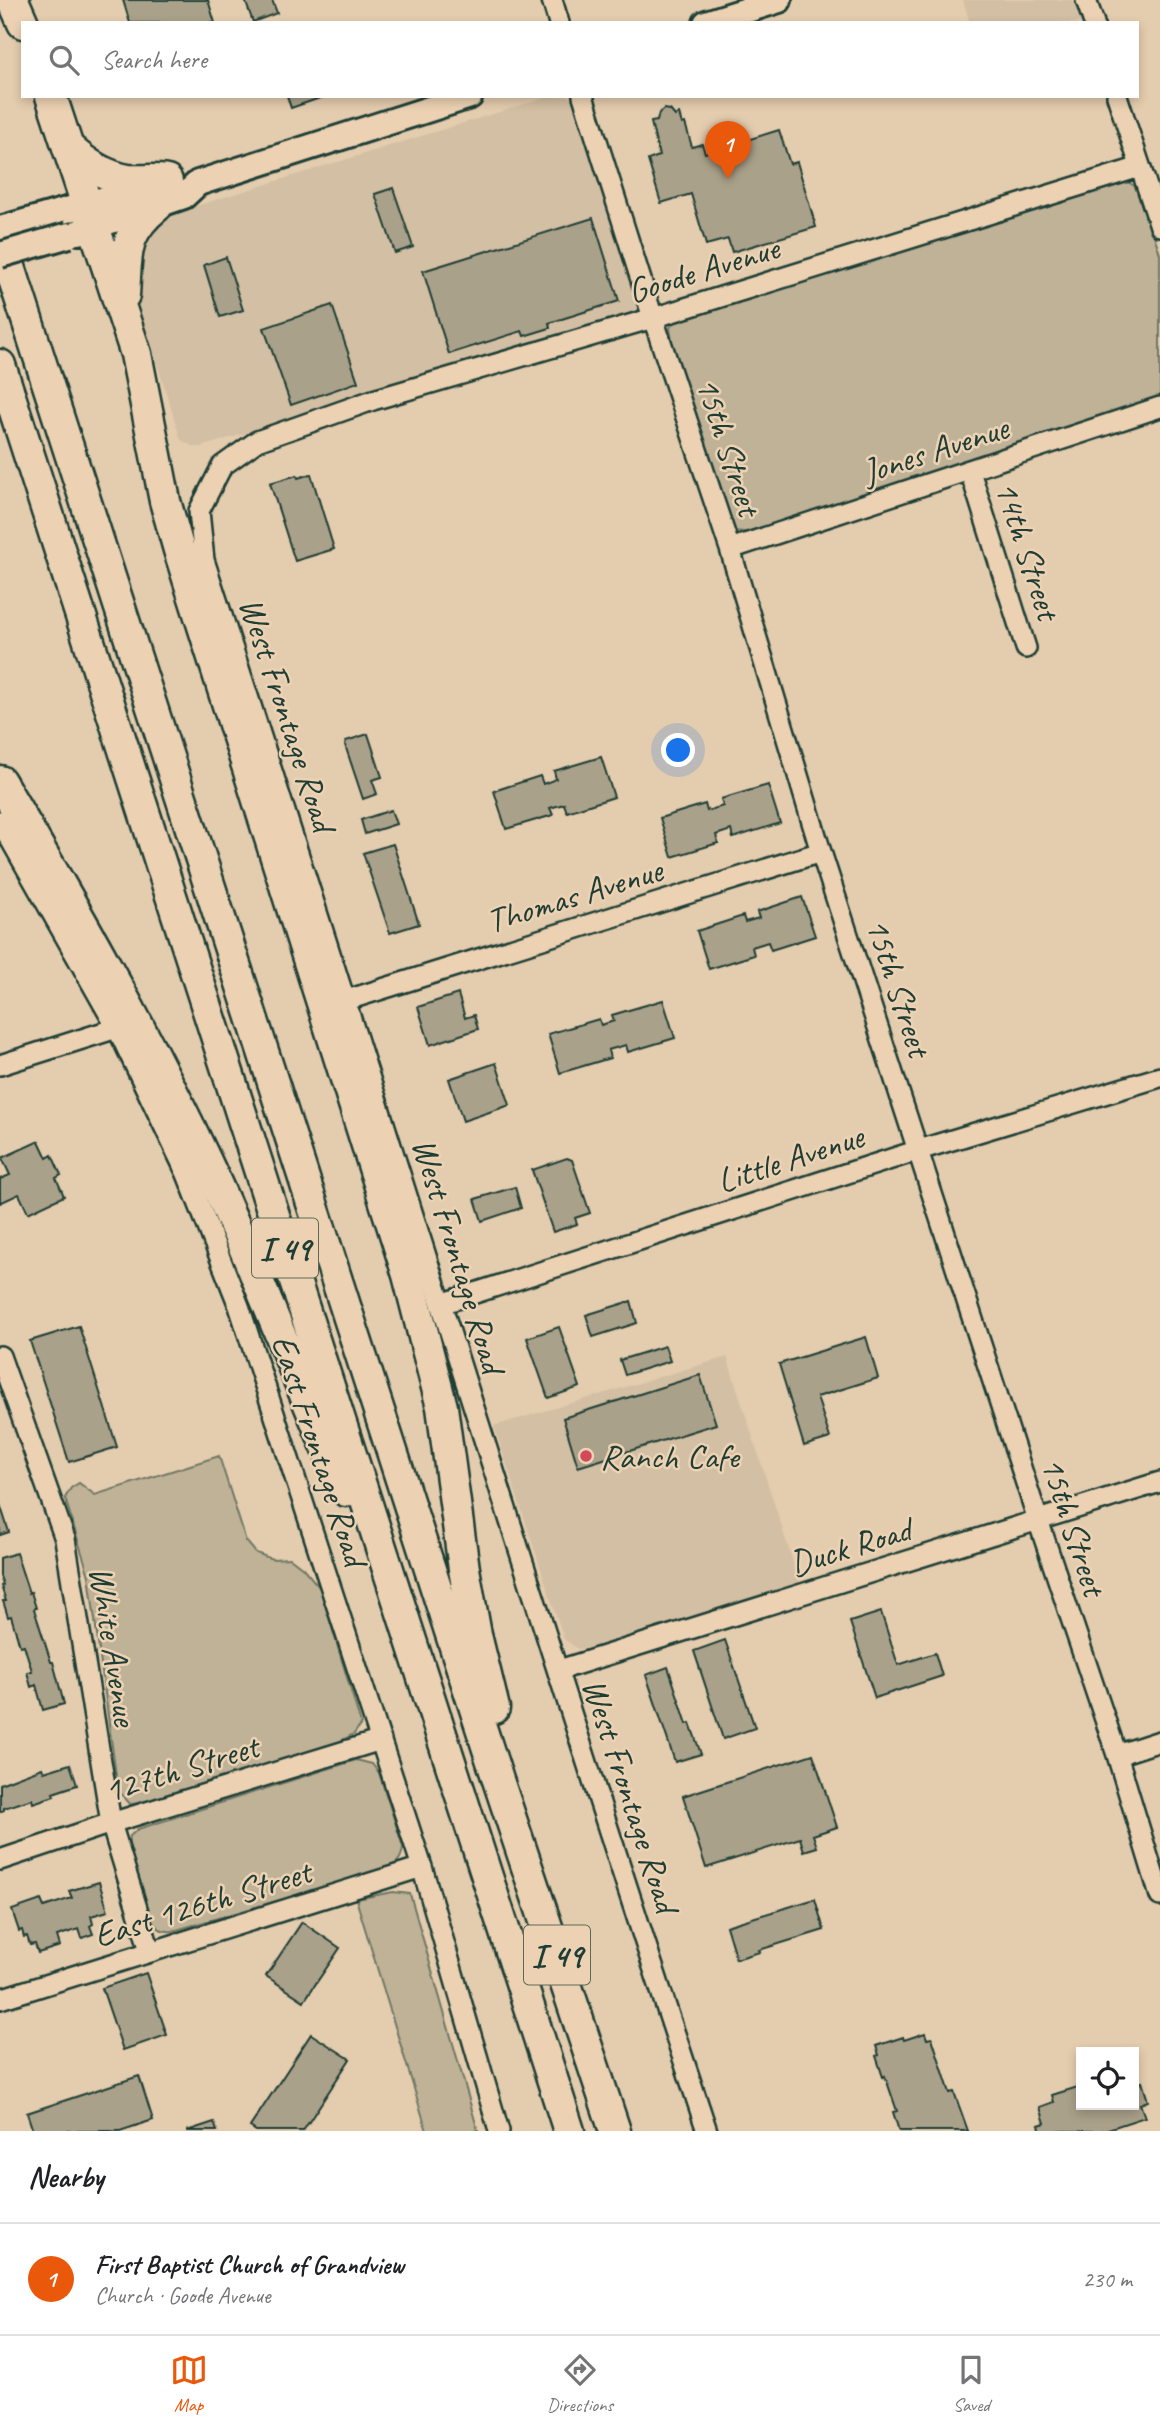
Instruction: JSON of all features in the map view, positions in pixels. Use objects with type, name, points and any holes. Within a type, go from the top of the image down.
[{"type":"highway","points":[[13,0],[22,21]]},
{"type":"highway","points":[[52,98],[69,148],[79,219],[121,309],[139,367],[165,501],[178,550],[408,1275],[425,1339],[442,1407],[464,1569],[476,1635],[504,1746],[498,1780]]},
{"type":"highway","points":[[69,148],[87,164],[111,176],[129,180],[151,178],[162,194],[140,222],[129,244],[124,264],[125,291],[121,309]]},
{"type":"highway","name":"I 49","points":[[0,236],[498,1780],[615,2131]]},
{"type":"highway","name":"I 49","points":[[0,365],[569,2131]]},
{"type":"highway","points":[[0,781],[102,955],[162,1069],[211,1171],[320,1433],[382,1570],[394,1583]]},
{"type":"main road","points":[[712,21],[779,0]]},
{"type":"main road","points":[[0,255],[79,219],[162,194],[184,196],[198,183],[464,98]]},
{"type":"main road","points":[[0,229],[79,219]]},
{"type":"street","points":[[552,0],[558,21]]},
{"type":"street","points":[[1087,0],[1093,21]]},
{"type":"street","name":"15th Street","points":[[584,98],[730,549],[821,852],[1117,1755],[1160,1896]]},
{"type":"street","points":[[1119,98],[1160,226]]},
{"type":"street","name":"Goode Avenue","points":[[284,432],[373,400],[653,318],[1140,167]]},
{"type":"street","name":"Jones Avenue","points":[[730,549],[1160,407]]},
{"type":"street","name":"West Frontage Road","points":[[284,432],[257,441],[222,466],[199,511],[204,560],[707,2131]]},
{"type":"street","name":"14th Street","points":[[970,471],[1026,648]]},
{"type":"street","name":"East Frontage Road","points":[[0,821],[117,1028],[187,1174],[239,1306],[422,1867],[499,2131]]},
{"type":"street","name":"Thomas Avenue","points":[[347,1000],[821,852]]},
{"type":"street","points":[[0,1065],[117,1028]]},
{"type":"street","name":"Little Avenue","points":[[441,1304],[919,1150],[1160,1077]]},
{"type":"street","name":"White Avenue","points":[[0,1356],[65,1539],[111,1823],[150,1951]]},
{"type":"street","name":"Duck Road","points":[[559,1670],[1160,1482]]},
{"type":"street","name":"127th Street","points":[[0,1860],[381,1740]]},
{"type":"street","points":[[1117,1755],[1160,1741]]},
{"type":"street","name":"East 126th Street","points":[[0,1998],[422,1867]]},
{"type":"shaded area","points":[[963,0],[1082,0],[1088,21],[969,21]]},
{"type":"shaded area","points":[[545,98],[570,98],[577,104],[640,309],[638,312],[194,447],[181,440],[135,293],[137,245],[158,221],[170,214]]},
{"type":"shaded area","points":[[1128,182],[1139,189],[1160,254],[1160,397],[750,533],[736,531],[731,527],[672,342],[670,328],[675,319],[1114,184]]},
{"type":"shaded area","points":[[727,1357],[800,1584],[596,1648],[578,1649],[564,1639],[494,1426]]},
{"type":"shaded area","points":[[219,1456],[246,1541],[256,1553],[272,1559],[290,1558],[303,1568],[320,1588],[361,1724],[354,1734],[339,1742],[141,1803],[130,1804],[118,1790],[89,1576],[65,1498],[71,1488],[79,1483],[95,1495]]},
{"type":"shaded area","points":[[356,1760],[372,1764],[379,1773],[403,1847],[400,1859],[393,1866],[173,1931],[160,1929],[151,1920],[128,1845],[130,1836],[138,1829]]},
{"type":"shaded area","points":[[393,1892],[410,1894],[478,2131],[427,2131],[356,1899]]},
{"type":"building","points":[[123,0],[208,0],[214,21],[129,21]]},
{"type":"building","points":[[245,0],[272,0],[277,13],[253,21]]},
{"type":"building","points":[[288,98],[320,98],[291,108]]},
{"type":"building","points":[[664,109],[670,110],[675,116],[679,114],[682,124],[685,123],[692,147],[702,144],[705,153],[779,130],[790,164],[797,162],[816,227],[732,252],[728,239],[706,245],[691,194],[661,203],[648,160],[659,156],[651,122],[657,121],[659,113]]},
{"type":"building","points":[[393,188],[413,247],[395,253],[375,194]]},
{"type":"building","points":[[593,218],[619,301],[549,323],[550,328],[524,336],[522,331],[449,354],[423,271]]},
{"type":"building","points":[[226,257],[243,310],[220,317],[204,265]]},
{"type":"building","points":[[332,305],[358,382],[291,405],[264,328]]},
{"type":"building","points":[[311,474],[334,549],[295,561],[270,483]]},
{"type":"building","points":[[368,734],[382,777],[372,780],[377,794],[363,799],[345,745],[346,741]]},
{"type":"building","points":[[601,757],[614,797],[567,812],[564,804],[550,808],[553,815],[506,829],[494,791],[540,776],[543,784],[556,779],[554,771]]},
{"type":"building","points":[[768,785],[780,823],[733,838],[731,830],[716,835],[718,843],[672,857],[660,818],[705,804],[707,811],[723,806],[721,799]]},
{"type":"building","points":[[391,810],[396,824],[365,834],[361,820]]},
{"type":"building","points":[[393,844],[419,924],[390,933],[363,853]]},
{"type":"building","points":[[802,897],[815,936],[771,950],[768,942],[752,947],[754,955],[709,969],[697,931],[743,916],[745,922],[759,918],[757,912]]},
{"type":"building","points":[[458,994],[465,1018],[474,1015],[478,1029],[430,1045],[418,1007]]},
{"type":"building","points":[[663,1000],[675,1038],[628,1052],[626,1045],[608,1050],[610,1058],[560,1073],[548,1034],[599,1019],[601,1025],[614,1021],[612,1015]]},
{"type":"building","points":[[496,1063],[510,1105],[463,1121],[449,1079]]},
{"type":"building","points":[[39,1141],[47,1158],[52,1155],[61,1175],[56,1178],[64,1196],[28,1213],[19,1194],[0,1203],[0,1179],[10,1175],[2,1158]]},
{"type":"building","points":[[567,1158],[572,1160],[590,1213],[575,1218],[577,1224],[553,1232],[532,1170]]},
{"type":"building","points":[[515,1187],[521,1208],[482,1221],[475,1199]]},
{"type":"building","points":[[631,1301],[637,1323],[593,1337],[586,1315]]},
{"type":"building","points":[[79,1326],[117,1447],[69,1462],[30,1341]]},
{"type":"building","points":[[559,1327],[580,1387],[548,1398],[527,1338]]},
{"type":"building","points":[[866,1337],[878,1378],[817,1397],[830,1438],[804,1446],[779,1364]]},
{"type":"building","points":[[665,1346],[670,1361],[625,1375],[620,1360]]},
{"type":"building","points":[[700,1375],[716,1424],[578,1467],[563,1418]]},
{"type":"building","points":[[0,1504],[9,1532],[0,1535]]},
{"type":"building","points":[[16,1553],[29,1593],[31,1592],[64,1704],[43,1710],[36,1685],[31,1687],[27,1672],[32,1671],[24,1645],[20,1646],[11,1616],[8,1617],[3,1601],[6,1601],[1,1586],[0,1558]]},
{"type":"building","points":[[881,1612],[898,1665],[935,1653],[942,1676],[875,1698],[850,1622]]},
{"type":"building","points":[[725,1640],[755,1728],[723,1739],[694,1651]]},
{"type":"building","points":[[668,1667],[687,1724],[690,1723],[701,1754],[675,1762],[646,1675]]},
{"type":"building","points":[[813,1754],[837,1827],[813,1835],[817,1847],[804,1851],[800,1838],[706,1868],[683,1796]]},
{"type":"building","points":[[70,1764],[77,1785],[53,1793],[54,1796],[33,1803],[32,1799],[4,1808],[0,1812],[0,1784],[42,1768],[44,1772]]},
{"type":"building","points":[[99,1882],[108,1911],[91,1916],[93,1934],[82,1938],[79,1929],[57,1936],[60,1946],[38,1953],[35,1944],[30,1945],[27,1936],[24,1937],[22,1930],[19,1931],[12,1910],[41,1900],[44,1907],[72,1898],[69,1891]]},
{"type":"building","points":[[815,1899],[824,1930],[736,1959],[726,1926]]},
{"type":"building","points":[[302,1922],[340,1948],[304,2001],[266,1976]]},
{"type":"building","points":[[146,1973],[167,2035],[123,2050],[102,1988]]},
{"type":"building","points":[[925,2033],[927,2039],[932,2038],[950,2093],[954,2092],[968,2131],[899,2131],[893,2112],[897,2111],[876,2056],[879,2055],[876,2046]]},
{"type":"building","points":[[311,2034],[350,2059],[303,2131],[256,2131],[250,2127]]},
{"type":"building","points":[[139,2076],[153,2120],[120,2131],[33,2131],[27,2113]]},
{"type":"building","points":[[1142,2082],[1148,2101],[1140,2104],[1145,2117],[1102,2131],[1041,2131],[1039,2125],[1045,2123],[1040,2107],[1054,2102],[1052,2095],[1076,2088],[1076,2110],[1139,2110],[1139,2083]]},
{"type":"building","points":[[214,2122],[217,2131],[187,2131]]},
{"type":"place","name":"First Baptist Church of Grandview","points":[[728,179]]},
{"type":"place","name":"Ranch Cafe","points":[[586,1456]]}]
